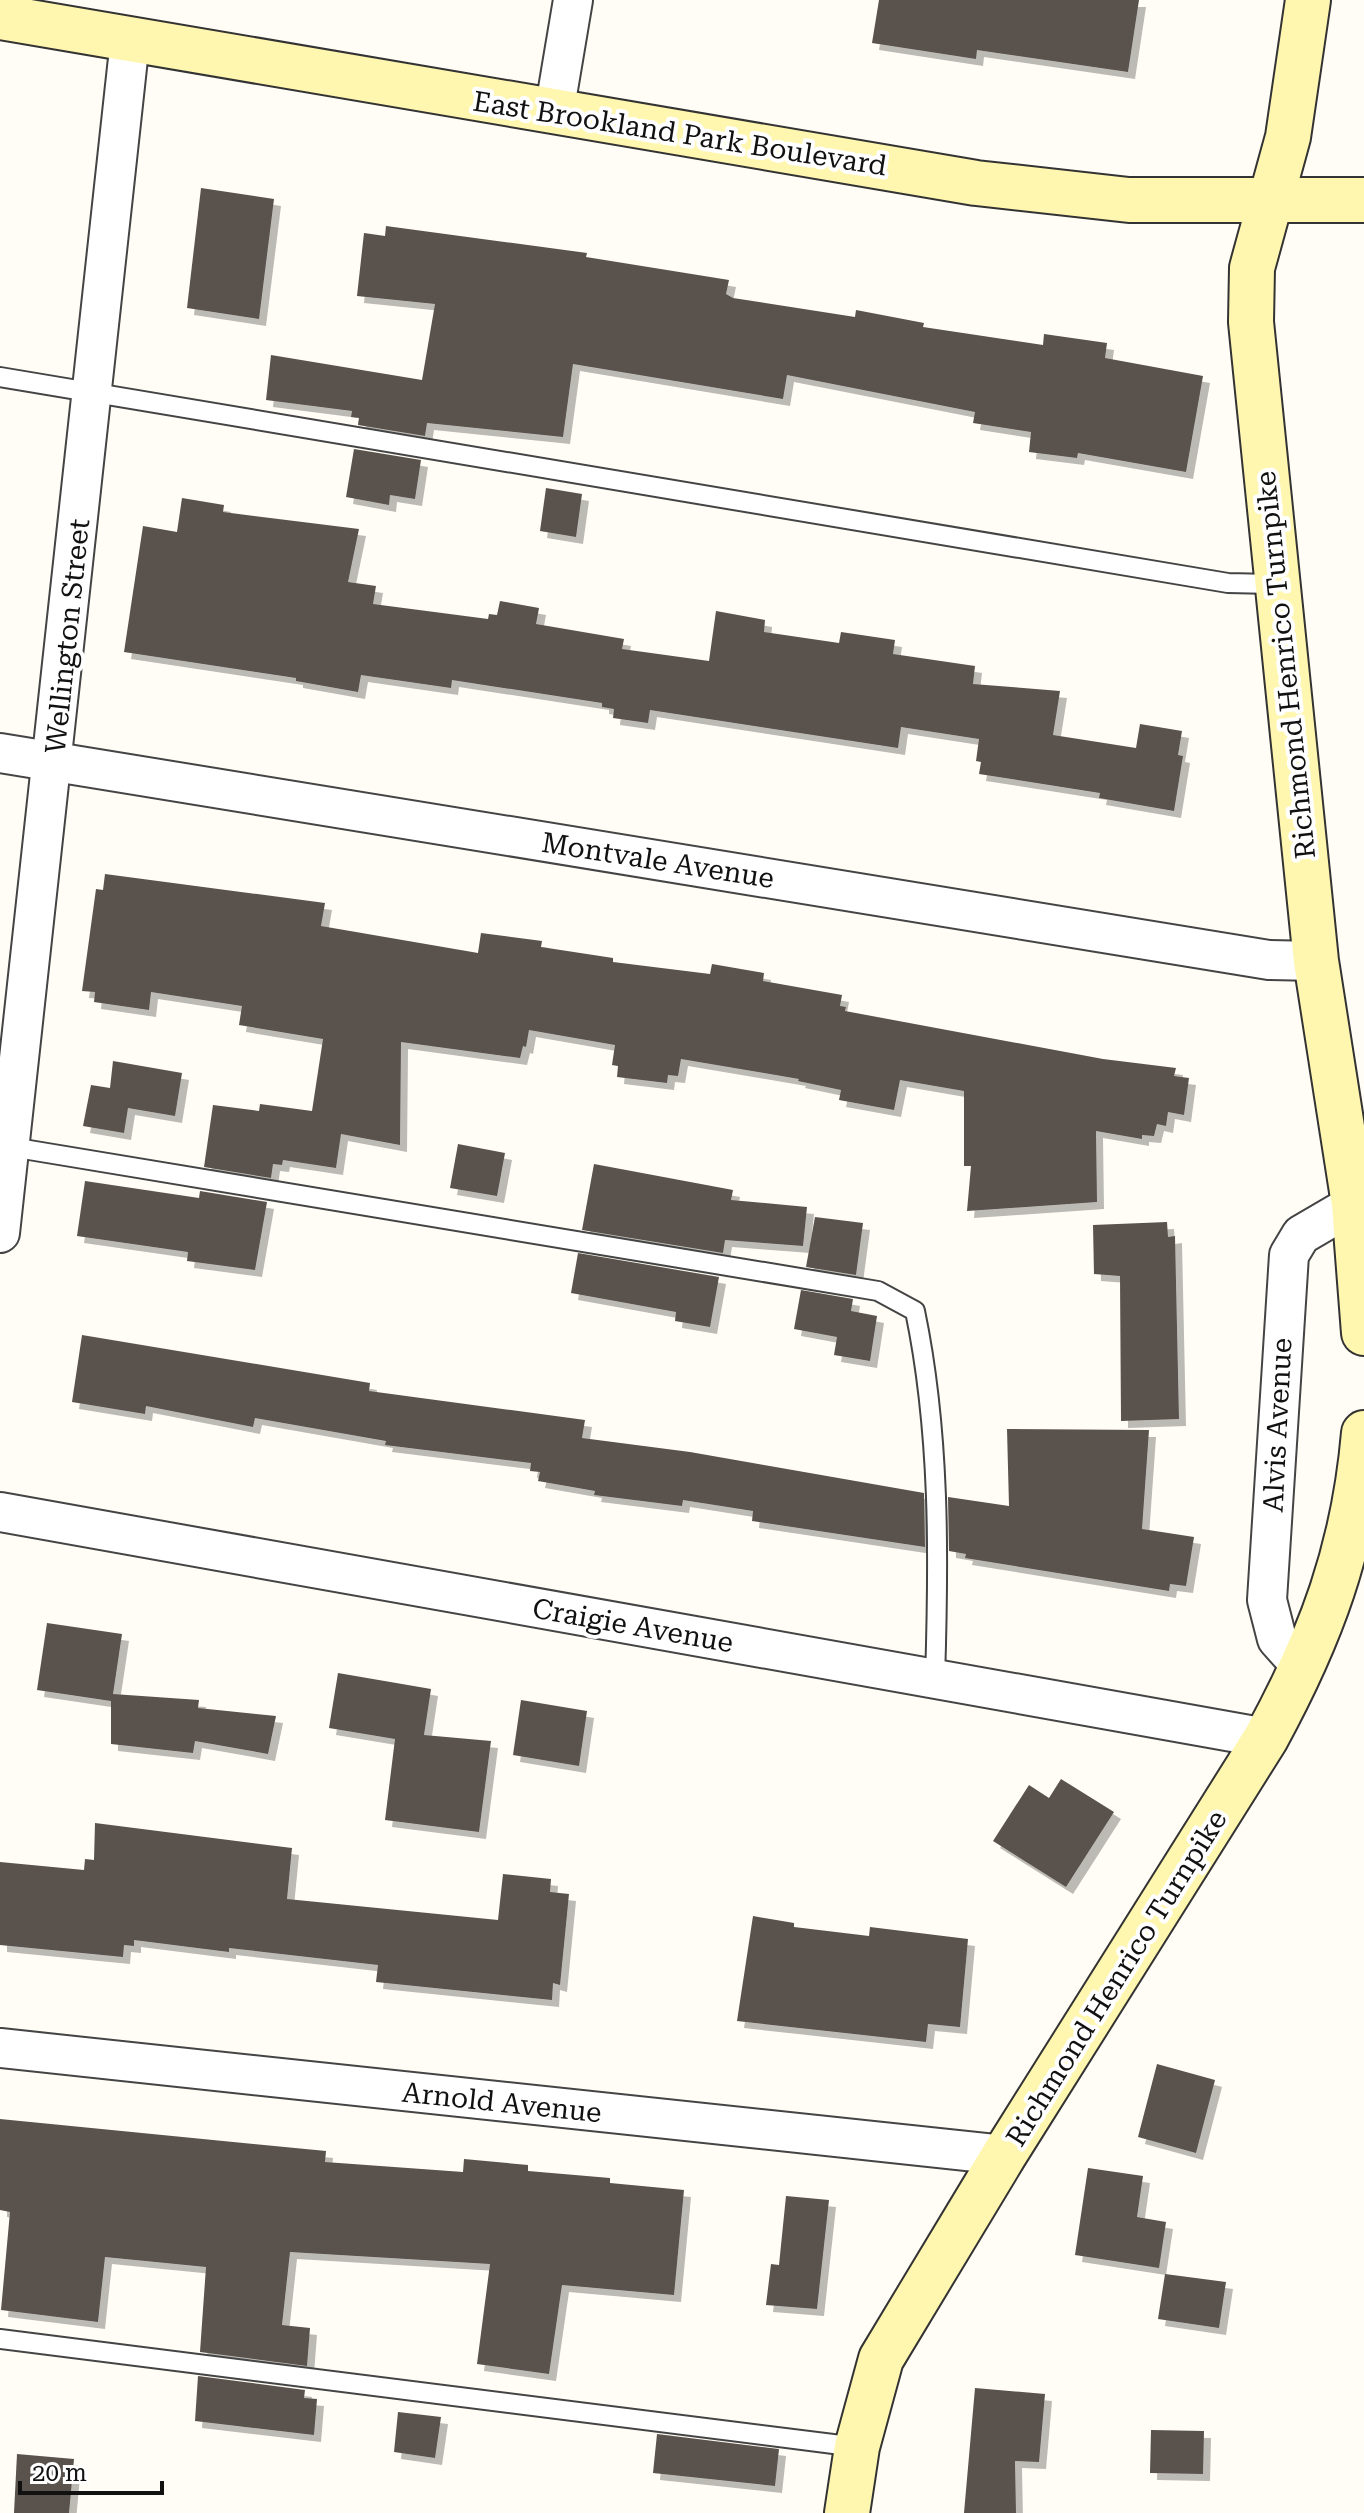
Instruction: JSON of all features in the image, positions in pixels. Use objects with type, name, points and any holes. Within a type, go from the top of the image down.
[{"type":"street","points":[[554,113],[573,0]]},
{"type":"street","name":"Richmond Henrico Turnpike","points":[[1308,0],[1296,98],[1252,268],[1251,322],[1275,584],[1316,961],[1354,1204],[1364,1333]]},
{"type":"street","name":"East Brookland Park Boulevard","points":[[0,17],[554,113],[1073,196],[1364,200]]},
{"type":"street","name":"Wellington Street","points":[[0,1233],[5,1146],[54,762],[130,40]]},
{"type":"street","name":"Montvale Avenue","points":[[0,753],[1253,957],[1316,961]]},
{"type":"street","name":"Alvis Avenue","points":[[1303,1668],[1277,1639],[1267,1600],[1288,1266],[1294,1243],[1301,1235],[1354,1204]]},
{"type":"street","name":"Richmond Henrico Turnpike","points":[[847,2513],[857,2447],[881,2359],[1004,2155],[1266,1738],[1303,1668],[1326,1614],[1343,1559],[1364,1433]]},
{"type":"street","name":"Craigie Avenue","points":[[0,1512],[1266,1738]]},
{"type":"street","name":"Arnold Avenue","points":[[0,2048],[1004,2155]]},
{"type":"lane","points":[[0,377],[1228,583],[1275,584]]},
{"type":"lane","points":[[5,1146],[878,1291],[915,1311],[928,1373],[936,1516],[935,1679]]},
{"type":"lane","points":[[0,2339],[857,2447]]},
{"type":"building","points":[[879,0],[1139,0],[1128,72],[977,50],[976,59],[872,43]]},
{"type":"building","points":[[201,188],[274,199],[259,319],[187,308]]},
{"type":"building","points":[[386,226],[587,253],[586,257],[729,280],[726,294],[733,298],[855,317],[856,310],[924,323],[923,327],[1043,345],[1044,334],[1107,343],[1105,358],[1203,376],[1186,472],[1078,453],[1077,458],[1029,452],[1031,432],[973,423],[975,412],[787,375],[783,399],[573,364],[563,437],[427,423],[425,436],[358,425],[359,418],[351,417],[352,411],[266,400],[271,355],[422,380],[435,304],[357,296],[364,233],[385,236]]},
{"type":"building","points":[[354,449],[421,460],[415,499],[390,495],[389,505],[346,497]]},
{"type":"building","points":[[546,488],[582,494],[576,537],[540,531]]},
{"type":"building","points":[[182,498],[224,505],[223,512],[359,529],[348,582],[376,586],[373,604],[488,619],[489,614],[497,615],[500,601],[539,608],[536,624],[624,639],[622,649],[709,661],[716,611],[765,620],[764,632],[839,643],[841,632],[895,640],[893,654],[975,666],[973,684],[1060,691],[1053,735],[1136,748],[1140,724],[1182,731],[1178,755],[1183,756],[1174,811],[1099,798],[1100,793],[979,774],[981,762],[976,761],[979,739],[901,727],[898,748],[650,710],[648,723],[613,718],[614,709],[602,707],[602,703],[452,680],[451,688],[361,675],[358,692],[296,681],[296,678],[124,652],[143,526],[177,532]]},
{"type":"building","points":[[105,874],[325,903],[321,926],[478,953],[481,933],[542,941],[541,947],[613,958],[613,962],[710,974],[712,964],[764,973],[763,981],[842,995],[840,1006],[846,1007],[845,1011],[1103,1059],[1176,1068],[1174,1076],[1189,1078],[1184,1115],[1168,1112],[1166,1126],[1157,1124],[1154,1136],[1142,1135],[1142,1139],[1096,1131],[1097,1202],[967,1211],[971,1166],[964,1166],[964,1091],[900,1080],[894,1110],[839,1100],[841,1090],[799,1079],[681,1059],[678,1076],[668,1075],[667,1083],[617,1077],[618,1066],[612,1065],[615,1045],[529,1030],[520,1058],[401,1042],[400,1145],[341,1134],[336,1168],[283,1160],[282,1165],[273,1164],[271,1178],[204,1167],[213,1105],[259,1111],[260,1104],[312,1111],[323,1039],[239,1025],[242,1006],[151,992],[149,1010],[94,1002],[95,992],[82,991],[96,889],[103,890]]},
{"type":"building","points":[[113,1061],[182,1073],[175,1116],[128,1108],[124,1133],[83,1126],[91,1085],[110,1088]]},
{"type":"building","points":[[458,1144],[505,1153],[497,1196],[450,1188]]},
{"type":"building","points":[[594,1164],[733,1190],[731,1200],[807,1207],[803,1246],[725,1240],[723,1253],[582,1230]]},
{"type":"building","points":[[85,1181],[199,1198],[200,1191],[267,1202],[255,1270],[187,1261],[188,1252],[77,1236]]},
{"type":"building","points":[[815,1217],[863,1223],[856,1275],[806,1267]]},
{"type":"building","points":[[1167,1222],[1168,1237],[1175,1236],[1179,1419],[1121,1421],[1120,1276],[1094,1274],[1093,1225]]},
{"type":"building","points":[[578,1253],[719,1277],[710,1327],[675,1321],[676,1312],[571,1293]]},
{"type":"building","points":[[801,1290],[853,1299],[851,1311],[877,1316],[870,1361],[834,1355],[837,1337],[794,1329]]},
{"type":"building","points":[[82,1335],[370,1383],[369,1391],[585,1420],[582,1438],[690,1452],[924,1493],[925,1547],[752,1521],[753,1511],[683,1500],[682,1506],[594,1495],[595,1491],[538,1481],[540,1472],[530,1471],[531,1463],[385,1445],[386,1441],[255,1418],[253,1427],[146,1406],[145,1414],[72,1402]]},
{"type":"building","points":[[1007,1429],[1149,1430],[1142,1529],[1194,1537],[1186,1586],[1170,1584],[1169,1591],[965,1558],[966,1554],[949,1551],[948,1497],[1009,1506]]},
{"type":"building","points":[[47,1623],[122,1634],[113,1694],[199,1700],[198,1708],[276,1716],[268,1754],[195,1741],[193,1753],[111,1744],[111,1701],[37,1690]]},
{"type":"building","points":[[338,1673],[431,1689],[424,1735],[491,1741],[479,1832],[385,1820],[395,1739],[329,1728]]},
{"type":"building","points":[[521,1700],[587,1711],[579,1766],[513,1755]]},
{"type":"building","points":[[1061,1779],[1114,1812],[1066,1887],[993,1841],[1029,1785],[1049,1798]]},
{"type":"building","points":[[95,1823],[292,1848],[287,1899],[498,1920],[503,1874],[551,1879],[550,1892],[569,1894],[560,1985],[553,1983],[552,2000],[376,1982],[378,1965],[229,1948],[229,1952],[134,1940],[134,1946],[124,1945],[123,1957],[0,1945],[0,1862],[84,1870],[85,1859],[94,1860]]},
{"type":"building","points":[[753,1916],[794,1923],[794,1927],[869,1936],[870,1927],[968,1939],[960,2027],[928,2024],[926,2042],[737,2021]]},
{"type":"building","points":[[1157,2064],[1215,2080],[1196,2153],[1138,2137]]},
{"type":"building","points":[[0,2119],[326,2151],[325,2162],[463,2172],[464,2159],[528,2165],[528,2171],[610,2178],[610,2183],[684,2190],[674,2295],[562,2285],[549,2374],[477,2364],[490,2264],[290,2252],[282,2325],[310,2328],[307,2366],[200,2352],[206,2267],[105,2257],[98,2322],[1,2310],[10,2212],[0,2210]]},
{"type":"building","points":[[1088,2168],[1143,2176],[1137,2217],[1166,2222],[1159,2268],[1075,2255]]},
{"type":"building","points":[[786,2196],[829,2200],[817,2309],[766,2305],[771,2264],[779,2265]]},
{"type":"building","points":[[1165,2274],[1226,2282],[1219,2328],[1158,2319]]},
{"type":"building","points":[[198,2376],[305,2390],[304,2398],[317,2399],[314,2435],[195,2421]]},
{"type":"building","points":[[975,2388],[1045,2394],[1039,2462],[1015,2461],[1016,2513],[964,2513]]},
{"type":"building","points":[[398,2412],[441,2417],[435,2458],[394,2452]]},
{"type":"building","points":[[1151,2430],[1204,2431],[1203,2474],[1150,2473]]},
{"type":"building","points":[[657,2434],[779,2449],[775,2486],[653,2473]]},
{"type":"building","points":[[17,2454],[74,2459],[69,2513],[14,2513]]}]
